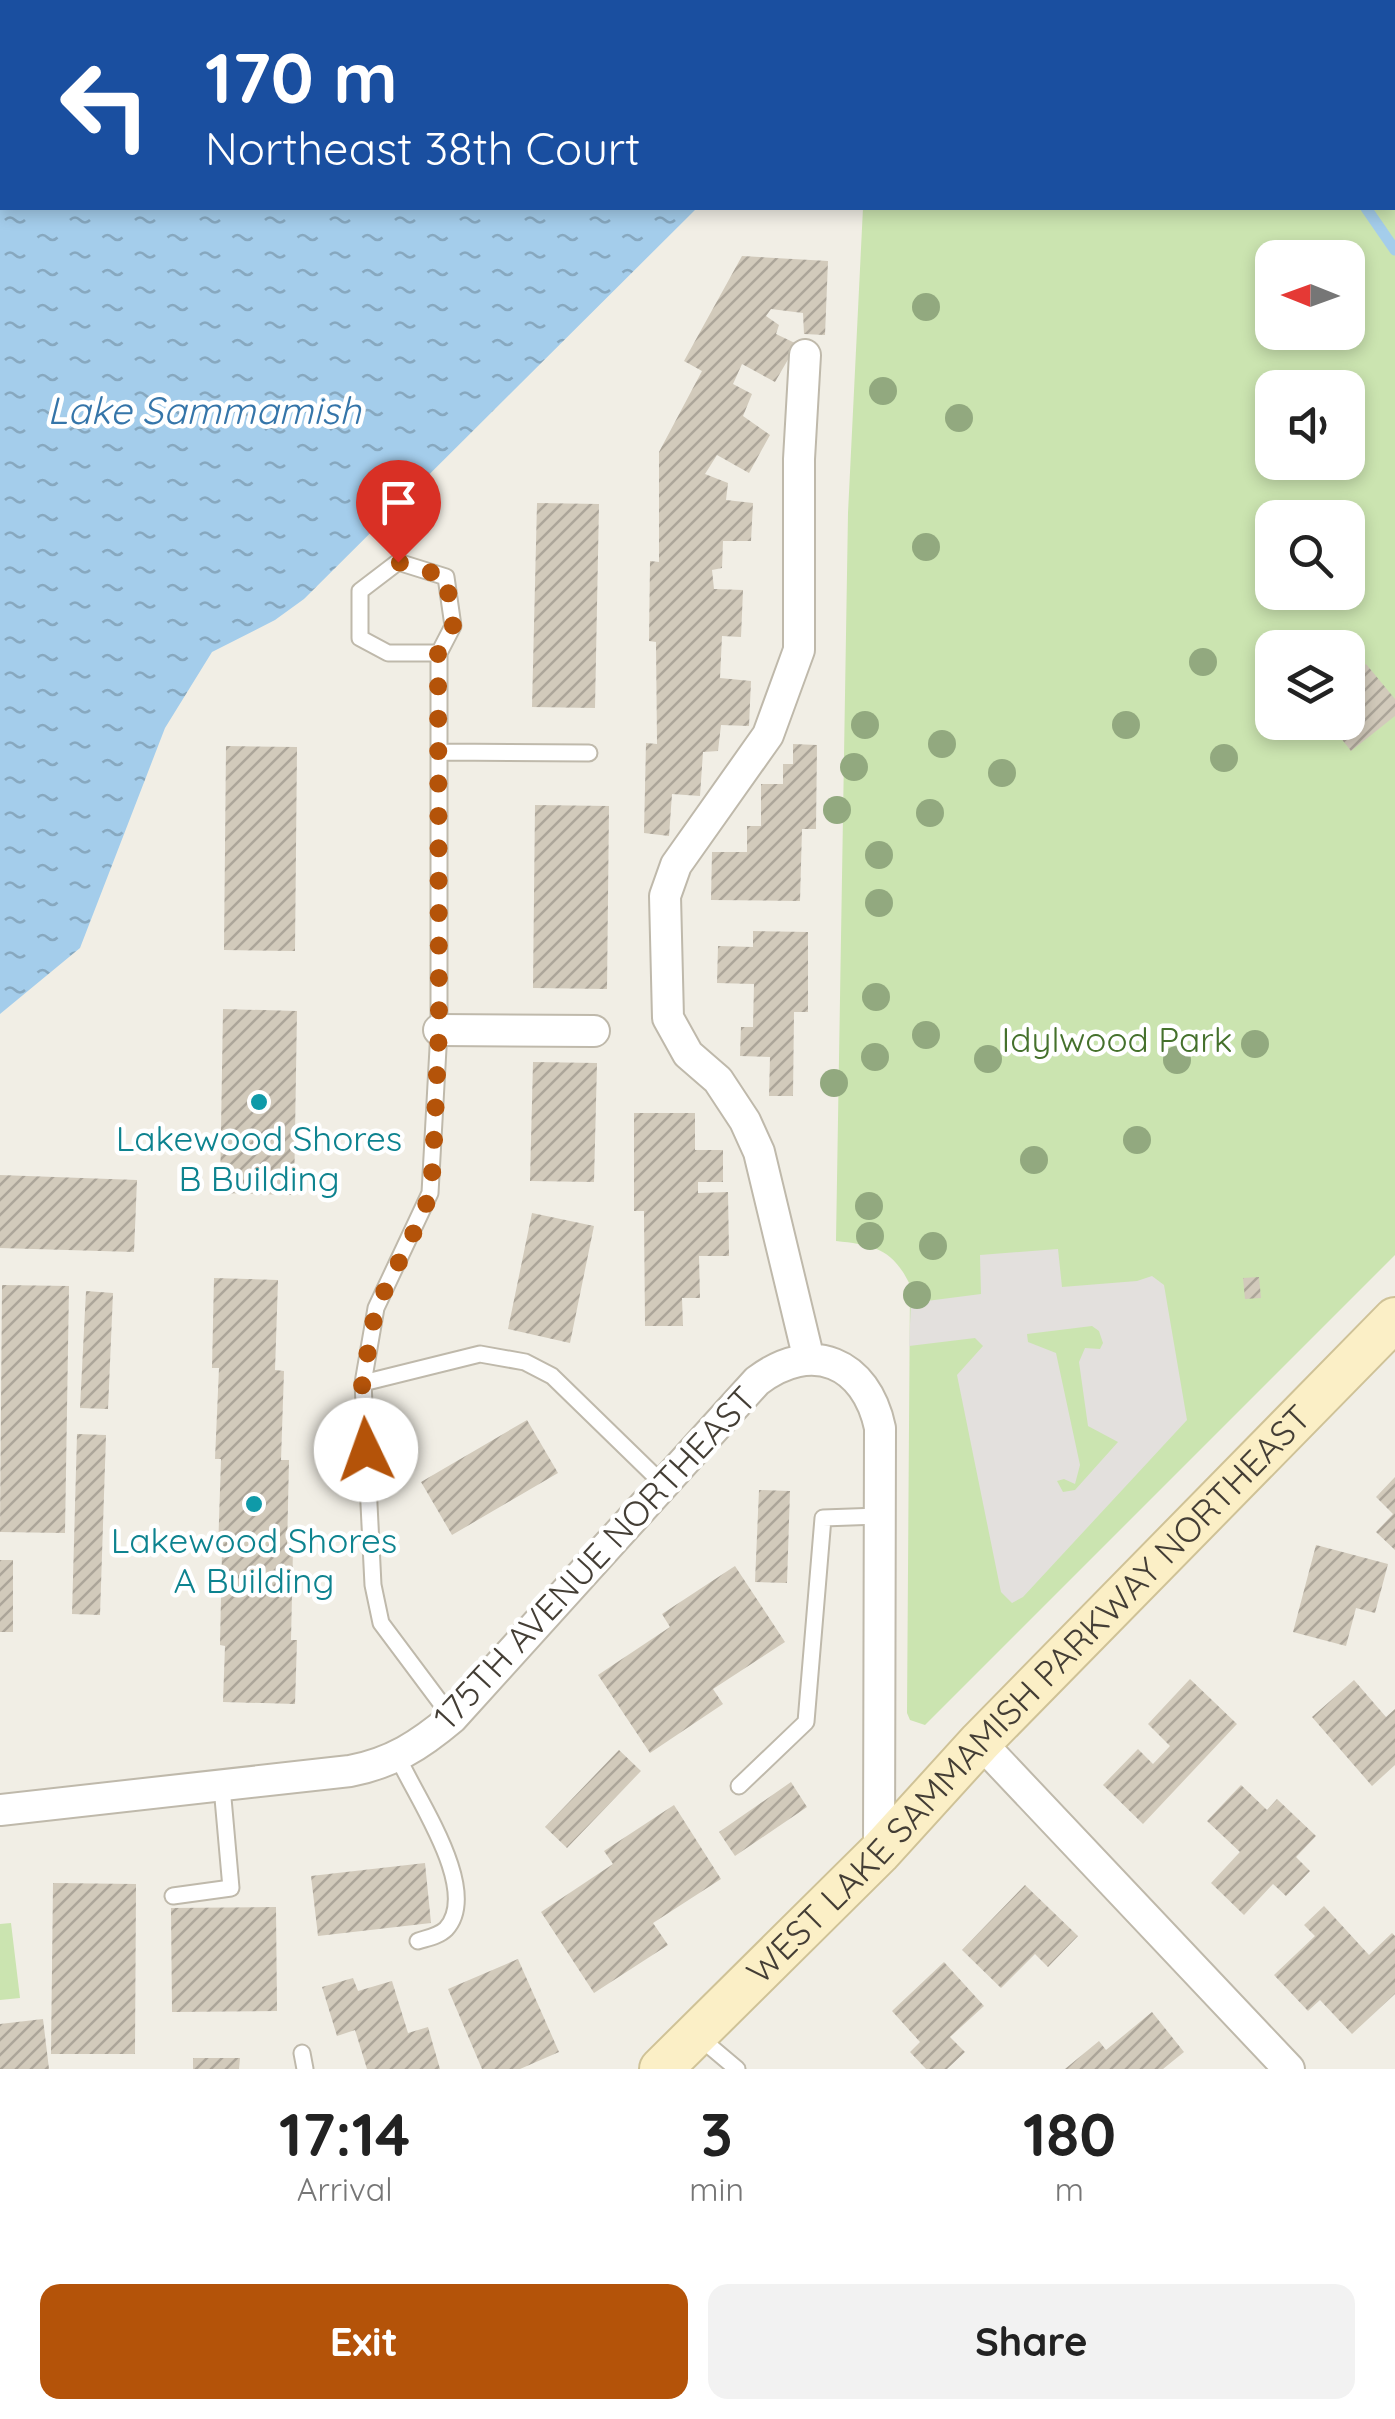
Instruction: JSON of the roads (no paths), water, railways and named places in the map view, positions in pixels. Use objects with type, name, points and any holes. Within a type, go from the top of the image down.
[{"type":"main road","name":"WEST LAKE SAMMAMISH PARKWAY NORTHEAST","points":[[661,2069],[880,1854],[980,1742],[1395,1319]]},
{"type":"street","points":[[805,356],[799,459],[799,650],[768,735],[676,865],[665,896],[665,974],[668,1018],[688,1054],[718,1080],[745,1121],[759,1152],[822,1362],[863,1384],[875,1404],[880,1428],[880,1854]]},
{"type":"street","points":[[439,1030],[594,1031]]},
{"type":"street","name":"175TH AVENUE NORTHEAST","points":[[0,1810],[350,1772],[398,1757],[452,1718],[757,1380],[776,1366],[822,1362]]},
{"type":"street","points":[[980,1742],[1289,2069]]},
{"type":"lane","points":[[438,653],[388,653],[360,638],[360,591],[398,562],[446,577],[453,626],[438,653],[439,1030],[430,1193],[376,1308],[362,1383],[373,1585],[381,1624],[452,1718]]},
{"type":"lane","points":[[439,752],[589,752]]},
{"type":"lane","points":[[362,1383],[480,1354],[525,1362],[552,1376],[664,1485]]},
{"type":"lane","points":[[739,1786],[806,1722],[823,1518],[879,1516]]},
{"type":"lane","points":[[398,1757],[451,1859],[452,1920],[443,1932],[418,1941]]},
{"type":"lane","points":[[173,1896],[231,1888],[222,1787]]},
{"type":"lane","points":[[696,2034],[737,2069]]},
{"type":"water","name":"Lake Sammamish","points":[[0,210],[695,210],[304,599],[275,620],[212,652],[165,728],[80,948],[0,1014]]},
{"type":"waterway","points":[[1367,210],[1395,250]]},
{"type":"place","name":"Lakewood Shores B Building","points":[[259,1102]]},
{"type":"place","name":"Lakewood Shores A Building","points":[[254,1504]]},
{"type":"park label","name":"Idylwood Park","points":[[1117,1040]]}]
